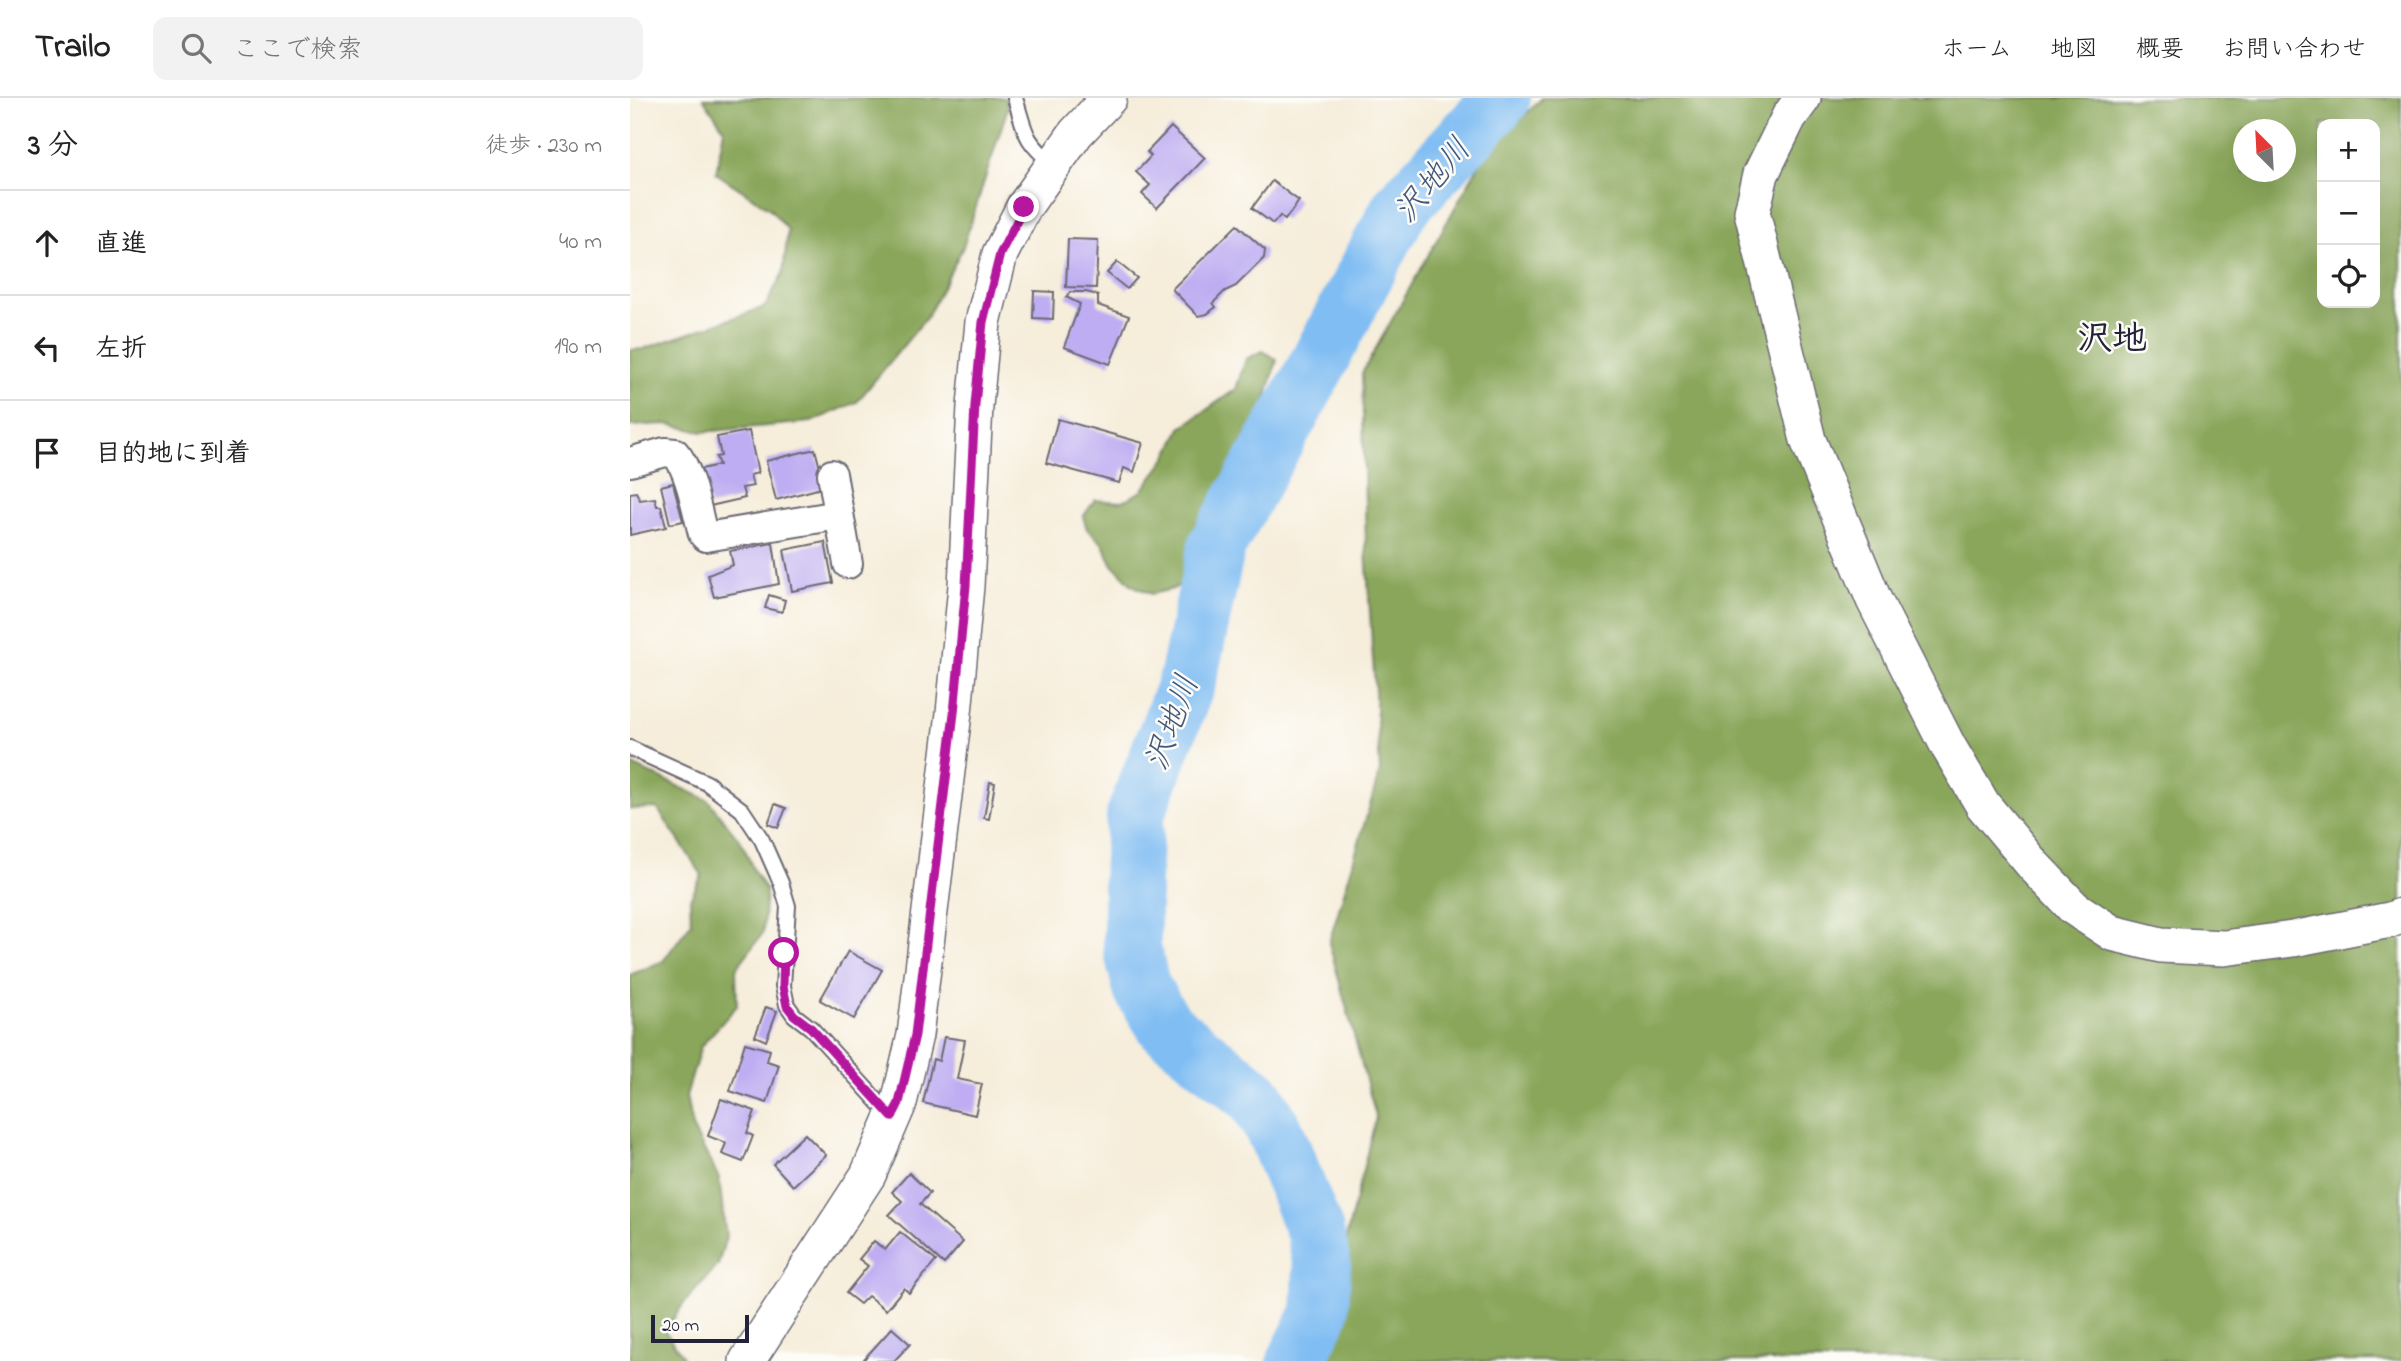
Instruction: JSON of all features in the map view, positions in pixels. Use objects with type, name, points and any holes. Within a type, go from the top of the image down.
[{"type":"street","points":[[747,1361],[867,1175],[899,1103],[915,1035],[954,713],[966,586],[975,405],[983,322],[1000,254],[1024,207],[1076,133],[1109,98]]},
{"type":"street","points":[[1803,98],[1789,117],[1761,174],[1752,212],[1801,414],[1808,440],[1874,600],[1948,746],[1983,805],[2074,908],[2112,933],[2161,945],[2224,948],[2293,939],[2401,916]]},
{"type":"street","points":[[630,462],[665,452],[675,453],[681,458],[706,537],[839,515]]},
{"type":"street","points":[[832,474],[848,564]]},
{"type":"lane","points":[[1015,98],[1023,128],[1032,147],[1054,165]]},
{"type":"lane","points":[[630,748],[707,783],[742,810],[762,840],[788,906],[783,986],[787,1006],[811,1028],[892,1117]]},
{"type":"green space","points":[[703,98],[1005,98],[1008,107],[963,247],[927,317],[857,402],[811,422],[702,432],[667,424],[630,426],[630,350],[643,349],[765,307],[783,273],[788,230],[770,209],[716,173],[724,129]]},
{"type":"green space","points":[[1542,98],[2401,98],[2401,1361],[1305,1361],[1330,1303],[1376,1117],[1329,943],[1380,771],[1366,550],[1362,373],[1484,156]]},
{"type":"green space","points":[[1263,351],[1277,360],[1265,402],[1248,447],[1217,495],[1207,538],[1194,558],[1189,579],[1173,589],[1151,594],[1132,585],[1113,565],[1102,543],[1087,529],[1083,517],[1095,500],[1121,502],[1141,492],[1167,457],[1181,428],[1236,389],[1246,359]]},
{"type":"green space","points":[[630,764],[708,800],[742,843],[766,891],[763,933],[736,969],[737,1006],[701,1046],[686,1096],[692,1127],[719,1178],[726,1237],[718,1265],[685,1302],[665,1331],[683,1361],[630,1361],[630,975],[663,961],[691,923],[690,899],[702,875],[657,808],[630,809]]},
{"type":"building","points":[[1171,127],[1205,158],[1157,208],[1142,194],[1150,185],[1136,172],[1151,156],[1147,152]]},
{"type":"building","points":[[1272,181],[1299,201],[1285,220],[1280,216],[1273,224],[1252,208]]},
{"type":"building","points":[[1237,225],[1265,250],[1264,258],[1236,286],[1225,291],[1213,303],[1216,307],[1207,314],[1198,316],[1172,289]]},
{"type":"building","points":[[1068,239],[1098,240],[1096,288],[1066,287]]},
{"type":"building","points":[[1117,262],[1137,278],[1127,289],[1107,273]]},
{"type":"building","points":[[1034,291],[1054,292],[1053,319],[1033,318]]},
{"type":"building","points":[[1070,292],[1098,295],[1098,305],[1129,316],[1110,364],[1064,347],[1080,304],[1066,297]]},
{"type":"building","points":[[1058,419],[1143,443],[1134,472],[1124,468],[1119,483],[1046,463]]},
{"type":"building","points":[[749,431],[758,473],[750,475],[753,486],[742,488],[745,498],[710,506],[701,469],[719,465],[716,457],[721,456],[717,437]]},
{"type":"building","points":[[815,449],[825,487],[776,500],[766,461]]},
{"type":"building","points":[[673,483],[683,521],[670,524],[661,486]]},
{"type":"building","points":[[636,492],[640,500],[655,498],[657,506],[661,506],[666,527],[630,535],[630,493]]},
{"type":"building","points":[[825,542],[833,583],[792,591],[784,550]]},
{"type":"building","points":[[773,543],[779,584],[714,597],[708,575],[733,565],[730,551]]},
{"type":"building","points":[[769,595],[785,600],[782,612],[765,608]]},
{"type":"building","points":[[990,782],[995,783],[989,819],[984,818]]},
{"type":"building","points":[[775,804],[786,808],[778,828],[768,824]]},
{"type":"building","points":[[848,951],[882,970],[854,1019],[820,1000]]},
{"type":"building","points":[[766,1007],[777,1011],[766,1041],[755,1036]]},
{"type":"building","points":[[944,1037],[965,1040],[957,1079],[982,1084],[975,1115],[923,1103],[933,1059],[939,1061]]},
{"type":"building","points":[[745,1043],[770,1050],[767,1061],[779,1065],[767,1103],[730,1091]]},
{"type":"building","points":[[721,1099],[755,1111],[747,1133],[753,1136],[743,1162],[722,1154],[726,1143],[708,1136]]},
{"type":"building","points":[[805,1134],[826,1155],[793,1186],[773,1164]]},
{"type":"building","points":[[909,1173],[930,1193],[920,1204],[963,1242],[944,1264],[889,1215],[902,1201],[892,1192]]},
{"type":"building","points":[[900,1232],[936,1261],[909,1293],[904,1288],[886,1310],[868,1296],[860,1304],[846,1293],[868,1266],[859,1259],[874,1241],[885,1250]]},
{"type":"building","points":[[892,1328],[910,1344],[894,1361],[866,1361],[864,1359]]},
{"type":"waterway","name":"沢地川","points":[[1296,1361],[1320,1313],[1322,1265],[1315,1232],[1276,1134],[1255,1097],[1166,1027],[1142,989],[1132,948],[1135,816],[1188,679],[1217,545],[1304,390],[1400,208],[1502,98]]},
{"type":"district","name":"沢地","points":[[2112,337]]},
{"type":"route","points":[[784,953],[783,986],[787,1006],[811,1028],[892,1117],[899,1103],[915,1035],[954,713],[966,586],[975,405],[983,322],[1000,254],[1024,207]]}]
